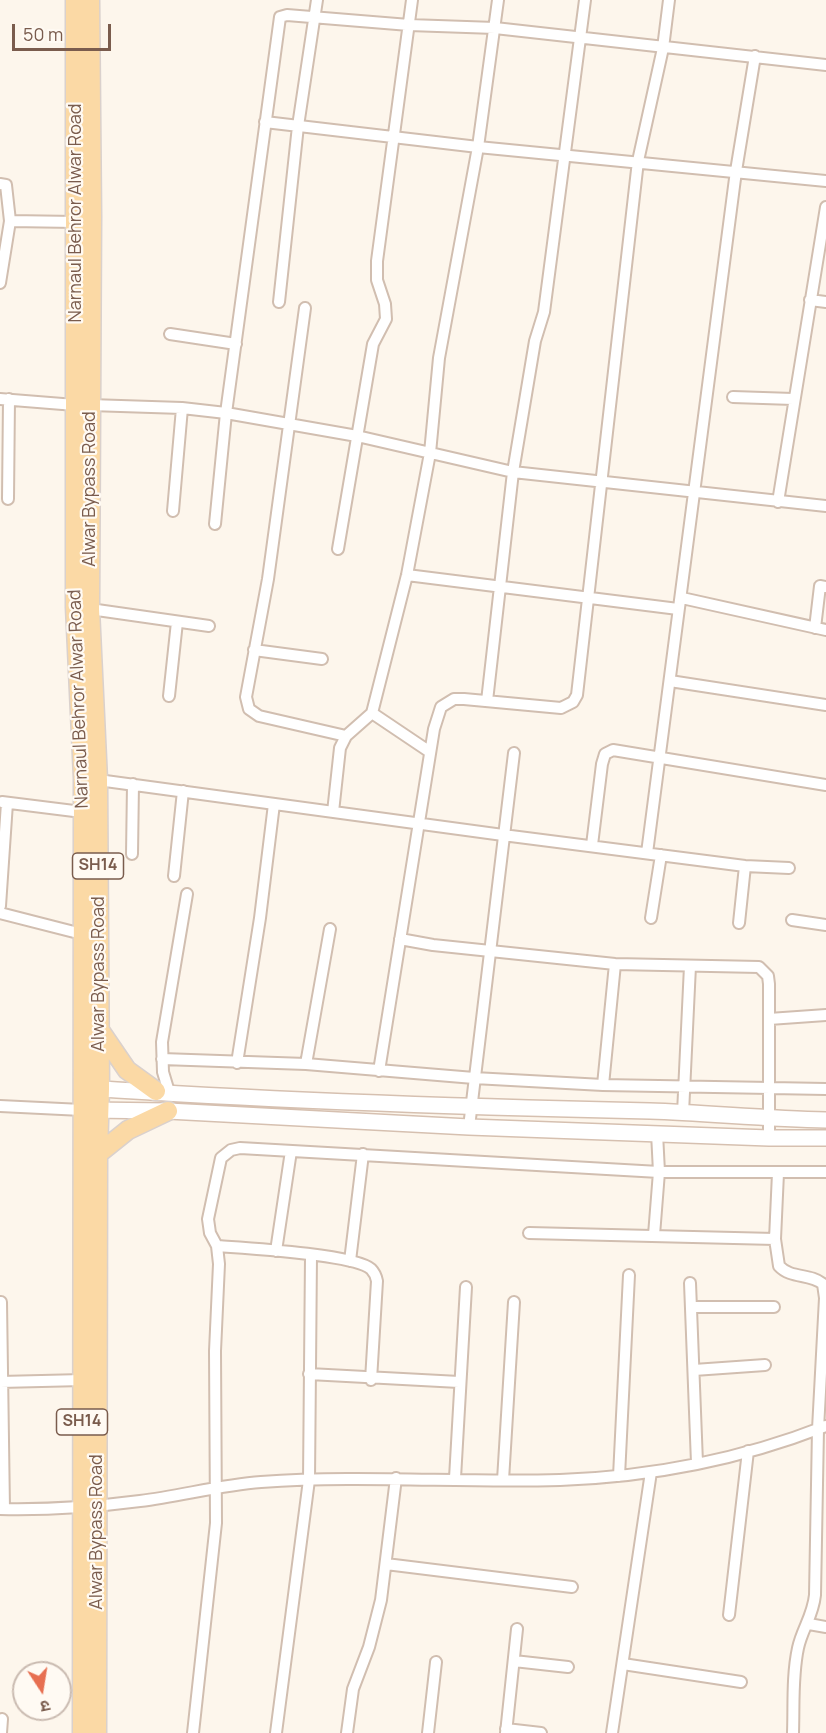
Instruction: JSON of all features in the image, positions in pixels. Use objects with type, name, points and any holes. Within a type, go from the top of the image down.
[{"type":"main road","name":"Narnaul Behror Alwar Road","points":[[75,0],[76,222],[83,405],[75,607],[82,812],[82,934],[91,1111]]},
{"type":"main road","name":"Alwar Bypass Road","points":[[90,0],[83,405],[98,780],[98,1028],[91,1089]]},
{"type":"main road","points":[[98,1028],[122,1064],[162,1092]]},
{"type":"main road","points":[[91,1089],[471,1108],[683,1113],[826,1120]]},
{"type":"main road","points":[[98,1154],[137,1125],[168,1110]]},
{"type":"main road","points":[[91,1111],[168,1110],[469,1127],[826,1138]]},
{"type":"main road","name":"Alwar Bypass Road","points":[[82,1733],[98,1154],[91,1111]]},
{"type":"main road","name":"Alwar Bypass Road","points":[[91,1111],[83,1380],[97,1733]]},
{"type":"street","points":[[279,302],[298,126],[317,0]]},
{"type":"street","points":[[338,549],[373,344],[386,319],[385,304],[377,280],[377,261],[412,0]]},
{"type":"street","points":[[333,812],[337,765],[346,736],[372,713],[407,575],[430,453],[439,358],[478,147],[498,0]]},
{"type":"street","points":[[488,701],[513,472],[535,340],[543,312],[585,0]]},
{"type":"street","points":[[379,1071],[430,752],[438,715],[445,703],[464,699],[561,708],[573,702],[580,682],[638,161],[663,48],[669,0]]},
{"type":"street","points":[[215,524],[226,413],[280,18],[286,15],[495,28],[826,65]]},
{"type":"street","points":[[647,853],[736,171],[755,56]]},
{"type":"street","points":[[265,122],[478,147],[826,181]]},
{"type":"street","points":[[0,184],[6,185],[10,221],[3,250],[0,283]]},
{"type":"street","points":[[778,502],[826,207]]},
{"type":"street","points":[[10,221],[76,222]]},
{"type":"street","points":[[810,300],[826,302]]},
{"type":"street","points":[[305,308],[291,424],[265,597],[246,697],[253,713],[287,724],[346,736]]},
{"type":"street","points":[[170,334],[236,344]]},
{"type":"street","points":[[733,397],[793,399]]},
{"type":"street","points":[[8,499],[5,399],[83,405],[182,408],[226,413],[357,436],[513,472],[603,484],[693,491],[826,506]]},
{"type":"street","points":[[173,511],[182,408]]},
{"type":"street","points":[[407,575],[500,589],[678,609]]},
{"type":"street","points":[[682,598],[820,629],[820,586],[826,587]]},
{"type":"street","points":[[90,609],[209,626]]},
{"type":"street","points":[[169,696],[177,622]]},
{"type":"street","points":[[254,650],[322,658]]},
{"type":"street","points":[[670,681],[826,705]]},
{"type":"street","points":[[372,713],[430,752]]},
{"type":"street","points":[[592,845],[599,779],[605,754],[618,750],[660,759],[826,785]]},
{"type":"street","points":[[469,1127],[514,753]]},
{"type":"street","points":[[98,780],[745,866],[789,868]]},
{"type":"street","points":[[132,855],[133,784]]},
{"type":"street","points":[[174,876],[183,791]]},
{"type":"street","points":[[0,906],[4,802],[47,805],[82,812]]},
{"type":"street","points":[[237,1063],[260,918],[273,804]]},
{"type":"street","points":[[651,918],[661,855]]},
{"type":"street","points":[[739,923],[745,866]]},
{"type":"street","points":[[162,1092],[162,1042],[187,894]]},
{"type":"street","points":[[0,913],[82,934]]},
{"type":"street","points":[[792,920],[826,925]]},
{"type":"street","points":[[306,1064],[330,928]]},
{"type":"street","points":[[400,939],[433,945],[490,949],[615,964],[752,966],[765,970],[769,984],[769,1138]]},
{"type":"street","points":[[603,1084],[615,964]]},
{"type":"street","points":[[683,1113],[690,966]]},
{"type":"street","points":[[769,1019],[826,1015]]},
{"type":"street","points":[[162,1059],[306,1064],[474,1078],[603,1084],[826,1089]]},
{"type":"street","points":[[0,1106],[91,1111]]},
{"type":"street","points":[[654,1235],[659,1172],[657,1133]]},
{"type":"street","points":[[193,1733],[211,1587],[217,1487],[217,1246],[210,1233],[208,1219],[221,1158],[231,1150],[240,1148],[659,1172],[826,1172]]},
{"type":"street","points":[[276,1251],[291,1151]]},
{"type":"street","points":[[350,1261],[363,1154]]},
{"type":"street","points":[[778,1173],[776,1257],[779,1266],[784,1272],[818,1280],[824,1284],[825,1298],[815,1595],[809,1624],[796,1659],[793,1733]]},
{"type":"street","points":[[530,1233],[776,1239]]},
{"type":"street","points":[[217,1246],[350,1261],[364,1265],[376,1274],[371,1380]]},
{"type":"street","points":[[276,1733],[309,1480],[311,1256]]},
{"type":"street","points":[[619,1476],[629,1275]]},
{"type":"street","points":[[690,1283],[697,1464]]},
{"type":"street","points":[[455,1478],[466,1287]]},
{"type":"street","points":[[0,1302],[2,1509],[89,1506],[217,1487],[309,1480],[455,1478],[503,1480],[619,1476],[697,1464],[822,1428]]},
{"type":"street","points":[[503,1480],[514,1302]]},
{"type":"street","points":[[692,1307],[774,1307]]},
{"type":"street","points":[[694,1370],[765,1365]]},
{"type":"street","points":[[309,1374],[371,1380],[459,1382]]},
{"type":"street","points":[[1,1382],[83,1380]]},
{"type":"street","points":[[729,1615],[748,1451]]},
{"type":"street","points":[[612,1733],[651,1472]]},
{"type":"street","points":[[348,1733],[353,1689],[375,1629],[386,1564],[396,1478]]},
{"type":"street","points":[[386,1564],[572,1587]]},
{"type":"street","points":[[809,1624],[826,1627]]},
{"type":"street","points":[[517,1629],[506,1731],[541,1733]]},
{"type":"street","points":[[514,1661],[568,1667]]},
{"type":"street","points":[[428,1733],[436,1662]]},
{"type":"street","points":[[623,1664],[741,1682]]},
{"type":"street","points":[[1,1733],[2,1719]]}]
